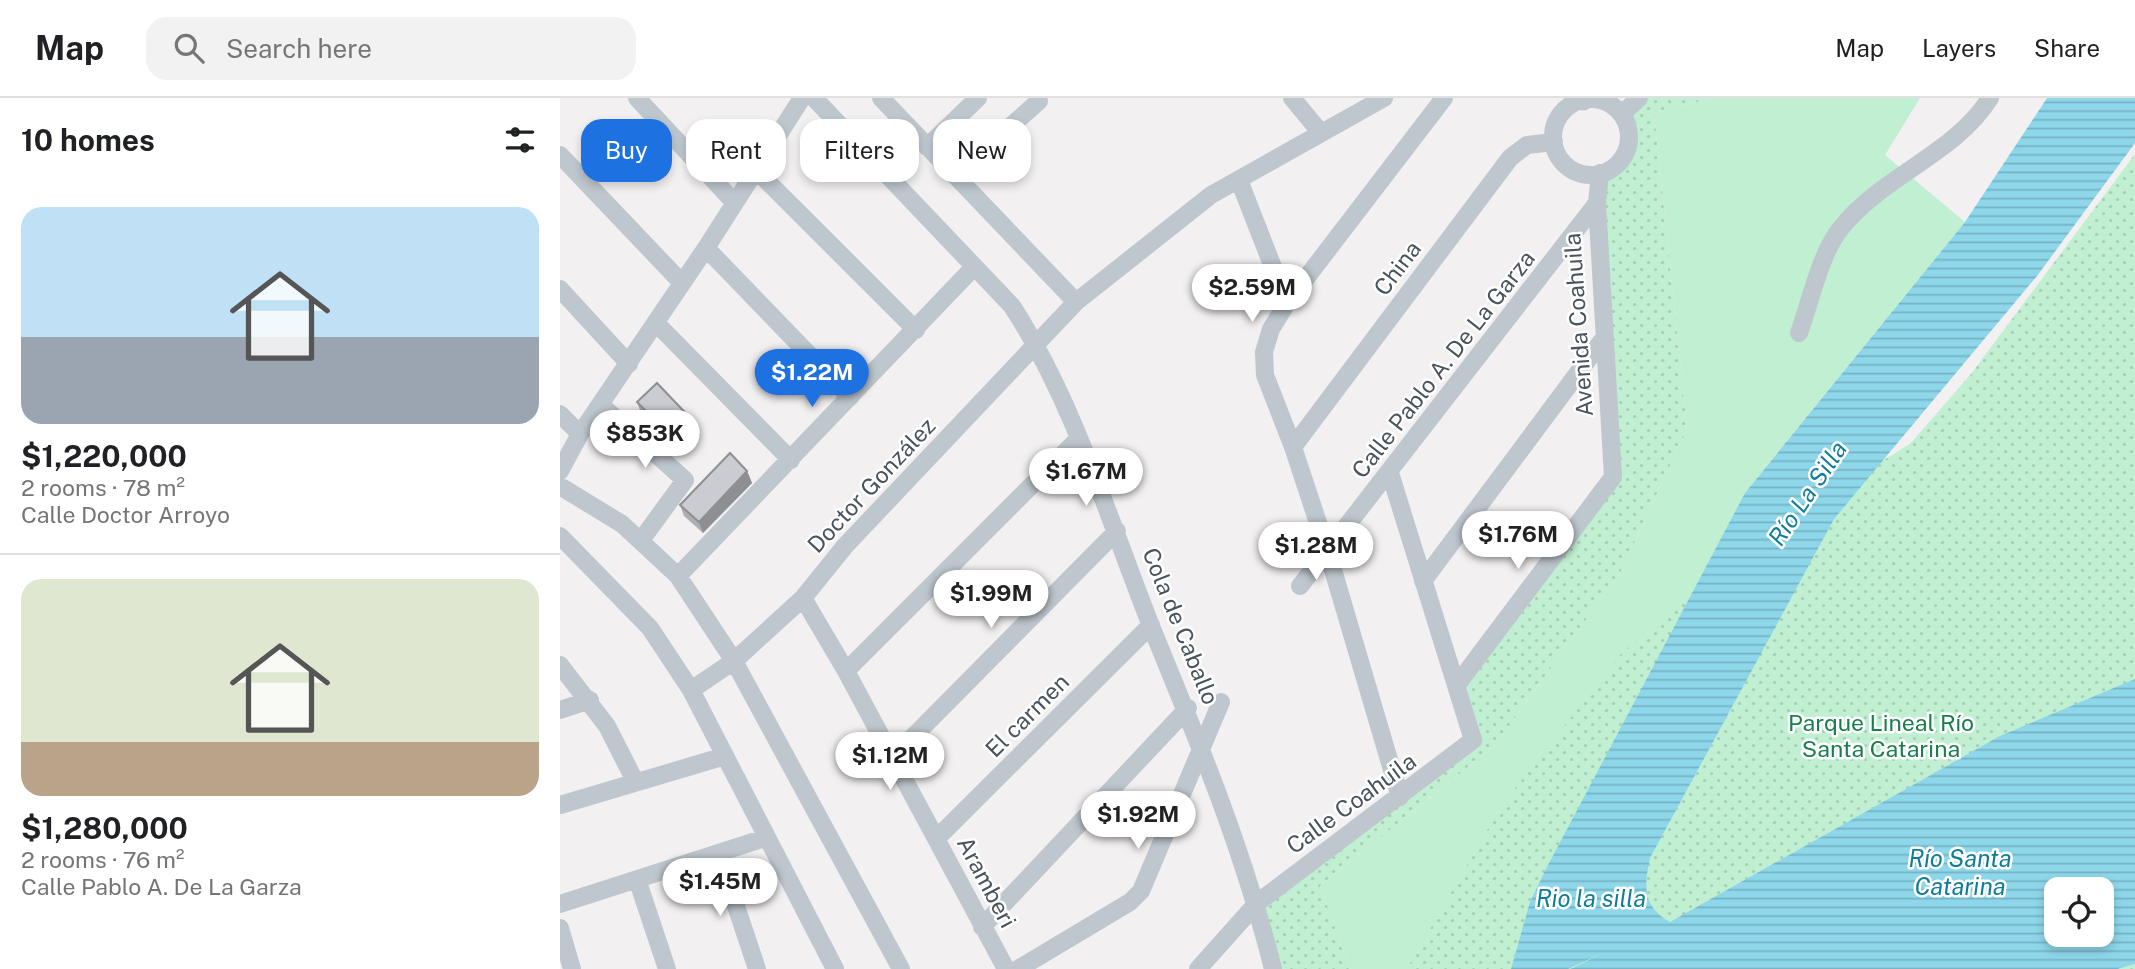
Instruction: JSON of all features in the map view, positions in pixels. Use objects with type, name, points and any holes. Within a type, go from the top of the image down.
[{"type":"street","points":[[637,98],[735,203]]},
{"type":"street","name":"Cola de Caballo","points":[[814,98],[1012,306],[1037,345],[1117,530],[1151,625],[1188,708],[1257,903],[1273,969]]},
{"type":"street","points":[[881,98],[933,153]]},
{"type":"street","points":[[927,147],[978,98]]},
{"type":"street","points":[[1292,98],[1321,134]]},
{"type":"street","points":[[1400,797],[1328,553],[1262,361],[1271,328],[1287,303],[1444,98]]},
{"type":"street","points":[[1622,114],[1639,98]]},
{"type":"street","points":[[1799,333],[1839,229],[1869,198],[1978,118],[1990,98]]},
{"type":"street","name":"Doctor González","points":[[691,690],[734,661],[803,598],[845,546],[1076,302],[1211,195],[1379,99]]},
{"type":"street","points":[[1575,100],[1602,100],[1622,114],[1628,126],[1628,146],[1618,163],[1600,173],[1587,174],[1573,170],[1559,155],[1554,142],[1556,122],[1575,100]]},
{"type":"street","points":[[1019,119],[1039,101]]},
{"type":"street","points":[[784,119],[793,102]]},
{"type":"street","name":"China","points":[[1293,447],[1510,158],[1527,145],[1554,142]]},
{"type":"street","points":[[560,155],[682,283]]},
{"type":"street","name":"Avenida Coahuila","points":[[1456,686],[1614,473],[1597,203],[1600,173]]},
{"type":"street","points":[[1239,180],[1287,303]]},
{"type":"street","points":[[560,508],[561,480],[580,434],[602,406],[748,182]]},
{"type":"street","points":[[768,182],[916,330]]},
{"type":"street","points":[[961,182],[1076,302]]},
{"type":"street","name":"Calle Pablo A. De La Garza","points":[[1300,586],[1597,203]]},
{"type":"street","points":[[706,248],[850,397]]},
{"type":"street","points":[[678,576],[974,267]]},
{"type":"street","points":[[560,289],[629,364]]},
{"type":"street","points":[[656,323],[791,460]]},
{"type":"street","points":[[1423,581],[1604,338]]},
{"type":"street","points":[[602,406],[685,480],[642,539]]},
{"type":"street","points":[[560,414],[580,434]]},
{"type":"street","points":[[846,671],[1077,440]]},
{"type":"street","points":[[1390,473],[1456,686]]},
{"type":"street","points":[[561,480],[642,539],[678,576],[734,661],[901,969]]},
{"type":"street","points":[[893,757],[1117,530]]},
{"type":"street","points":[[560,536],[650,628],[691,690],[765,838],[835,969]]},
{"type":"street","name":"Aramberi","points":[[803,598],[846,671],[1006,969]]},
{"type":"street","name":"El carmen","points":[[936,839],[1151,625]]},
{"type":"street","points":[[560,665],[590,700],[623,754],[635,781]]},
{"type":"street","name":"Calle Coahuila","points":[[1198,969],[1257,903],[1473,740],[1456,686]]},
{"type":"street","points":[[560,710],[590,700]]},
{"type":"street","points":[[1018,969],[1137,897],[1145,885],[1221,702]]},
{"type":"street","points":[[982,927],[1188,708]]},
{"type":"street","points":[[560,805],[724,756]]},
{"type":"street","points":[[560,904],[765,838]]},
{"type":"street","points":[[719,855],[757,969]]},
{"type":"street","points":[[638,879],[667,969]]},
{"type":"street","points":[[560,928],[572,969]]},
{"type":"green space","points":[[1639,98],[1712,98],[1654,113],[1687,429],[1621,571],[1495,745],[1320,886],[1350,969],[1273,969],[1257,903],[1467,748],[1456,686],[1612,481],[1600,173],[1622,158],[1629,133],[1625,120]]},
{"type":"green space","points":[[1712,98],[1920,98],[1885,155],[1965,222],[1745,493],[1555,969],[1350,969],[1320,886],[1495,745],[1621,571],[1687,429],[1654,113]]},
{"type":"green space","name":"Parque Lineal Río Santa Catarina","points":[[2135,154],[2135,969],[1407,969],[1500,808],[1620,655],[1749,542],[1910,444],[1971,374]]},
{"type":"water","points":[[2047,98],[2135,98],[2135,143],[2037,276],[1834,519],[1650,858],[1646,886],[1654,909],[1670,922],[2000,736],[2135,679],[2135,964],[2117,969],[1571,969],[1603,953],[1568,969],[1511,969],[1530,902],[1547,867],[1745,493],[1965,222]]},
{"type":"building","points":[[657,383],[696,424],[677,442],[637,402]]},
{"type":"building","points":[[730,453],[747,471],[699,522],[680,505]]},
{"type":"water label","name":"Río La Silla","points":[[1807,493]]},
{"type":"water label","name":"Río Santa Catarina","points":[[1960,872]]},
{"type":"water label","name":"Rio la silla","points":[[1591,898]]}]
